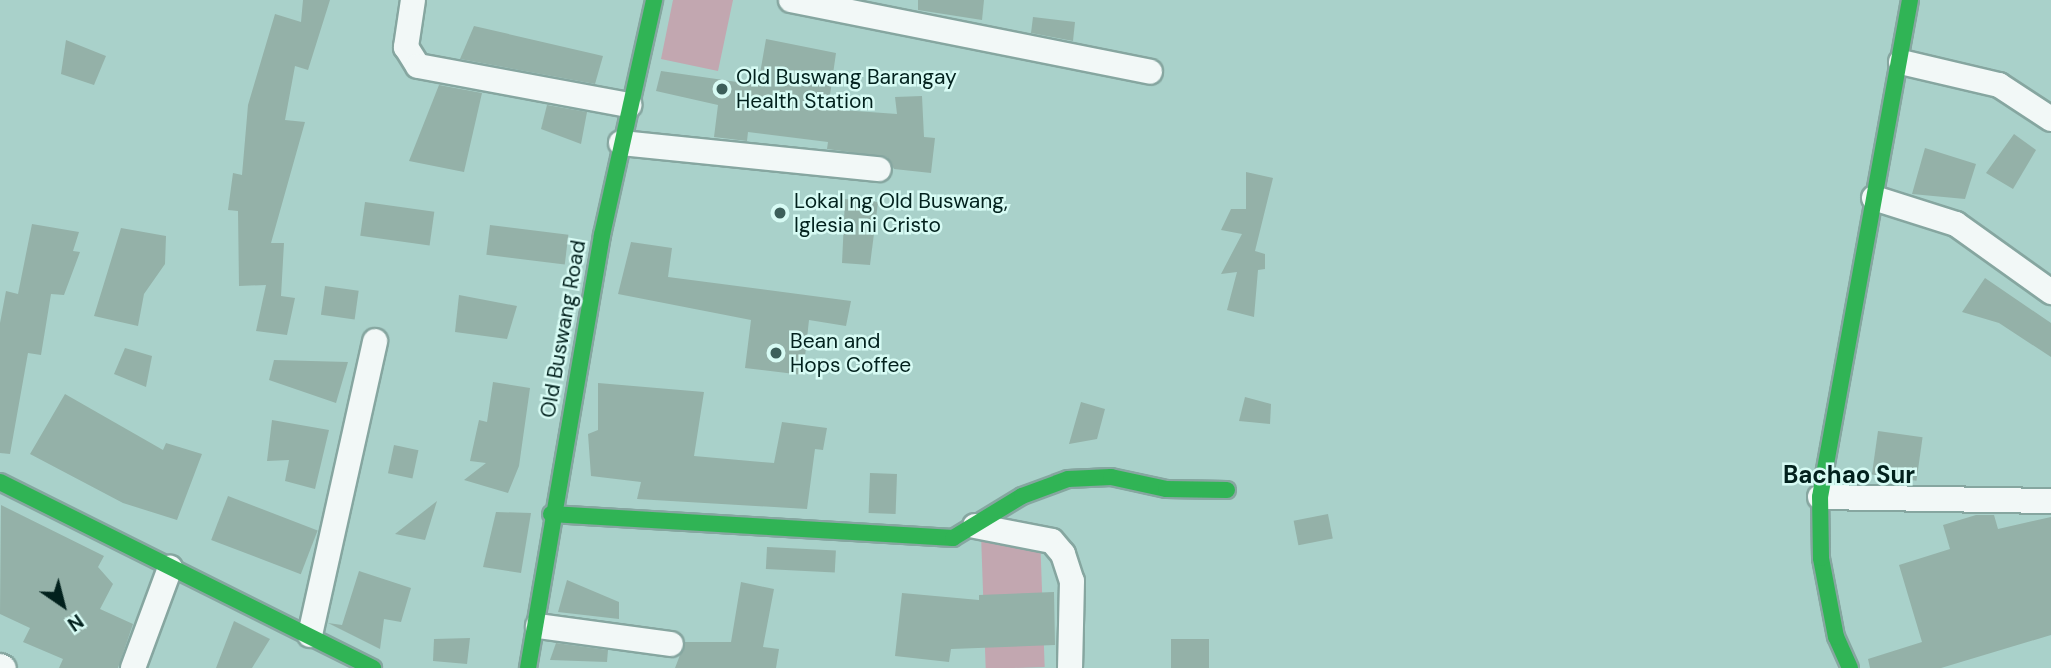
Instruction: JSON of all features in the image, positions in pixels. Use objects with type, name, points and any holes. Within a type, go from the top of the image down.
[{"type":"street","points":[[413,0],[406,47],[418,66],[629,105]]},
{"type":"street","name":"Old Buswang Road","points":[[528,668],[538,626],[551,514],[621,143],[654,0]]},
{"type":"street","points":[[790,0],[1150,72]]},
{"type":"street","points":[[1850,668],[1836,637],[1824,571],[1820,497],[1910,0]]},
{"type":"street","points":[[1900,62],[1999,85],[2051,119]]},
{"type":"street","points":[[621,143],[879,169]]},
{"type":"street","points":[[1874,198],[1956,224],[2051,292]]},
{"type":"street","points":[[310,635],[374,341]]},
{"type":"street","points":[[551,514],[953,538],[1022,496],[1068,479],[1111,477],[1166,489],[1227,490]]},
{"type":"street","points":[[0,482],[373,668]]},
{"type":"street","points":[[1820,497],[2051,500]]},
{"type":"street","points":[[975,527],[1052,541],[1063,554],[1072,581],[1069,668]]},
{"type":"street","points":[[133,668],[170,568]]},
{"type":"street","points":[[538,626],[671,643]]},
{"type":"shaded area","points":[[673,0],[733,0],[718,71],[661,59]]},
{"type":"shaded area","points":[[1040,533],[1045,667],[986,668],[981,535]]},
{"type":"building","points":[[303,0],[330,0],[308,70],[295,66],[285,120],[305,122],[271,243],[284,243],[281,296],[295,298],[287,335],[256,331],[266,285],[239,286],[238,211],[228,210],[233,173],[242,175],[248,105],[275,14],[301,22]]},
{"type":"building","points":[[918,0],[984,0],[982,20],[918,10]]},
{"type":"building","points":[[1033,17],[1075,22],[1073,41],[1031,33]]},
{"type":"building","points":[[474,26],[603,56],[595,84],[460,59]]},
{"type":"building","points":[[766,39],[836,53],[828,109],[897,114],[895,97],[922,96],[924,137],[935,138],[931,173],[894,169],[887,157],[827,149],[828,142],[748,132],[747,141],[714,137],[718,105],[656,91],[661,71],[758,85]]},
{"type":"building","points":[[66,40],[106,56],[94,85],[61,74]]},
{"type":"building","points":[[439,85],[482,93],[464,172],[409,161]]},
{"type":"building","points":[[547,105],[587,112],[581,144],[541,129]]},
{"type":"building","points":[[2014,134],[2036,150],[2013,189],[1986,173]]},
{"type":"building","points":[[1925,148],[1976,164],[1965,199],[1912,194]]},
{"type":"building","points":[[1246,172],[1273,178],[1255,251],[1265,254],[1265,269],[1258,270],[1254,317],[1227,310],[1237,272],[1221,274],[1242,234],[1221,230],[1231,209],[1246,209]]},
{"type":"building","points":[[845,199],[878,202],[870,265],[842,263]]},
{"type":"building","points":[[365,202],[434,212],[430,245],[360,236]]},
{"type":"building","points":[[32,224],[79,232],[73,251],[80,252],[64,295],[51,294],[41,355],[28,353],[10,454],[0,453],[0,323],[6,291],[18,294]]},
{"type":"building","points":[[490,225],[568,235],[565,264],[486,255]]},
{"type":"building","points":[[121,228],[166,236],[165,264],[144,294],[138,326],[94,316]]},
{"type":"building","points":[[631,242],[672,248],[668,277],[851,301],[846,326],[809,320],[803,375],[745,368],[751,320],[618,294]]},
{"type":"building","points":[[1985,278],[2051,323],[2051,357],[1999,323],[1962,312]]},
{"type":"building","points":[[325,286],[359,291],[355,319],[321,315]]},
{"type":"building","points":[[459,295],[517,306],[507,339],[455,332]]},
{"type":"building","points":[[125,348],[152,356],[146,387],[114,374]]},
{"type":"building","points":[[274,360],[348,362],[336,403],[269,380]]},
{"type":"building","points":[[493,382],[530,388],[519,466],[508,493],[464,480],[486,463],[470,461],[479,420],[487,422]]},
{"type":"building","points":[[598,383],[704,392],[694,456],[774,463],[782,422],[827,428],[823,450],[815,449],[807,509],[637,499],[641,482],[591,476],[588,434],[598,430]]},
{"type":"building","points":[[65,394],[163,450],[166,443],[202,454],[177,520],[123,503],[30,454]]},
{"type":"building","points":[[1245,397],[1271,404],[1270,424],[1239,421]]},
{"type":"building","points":[[1081,402],[1105,409],[1097,439],[1069,444]]},
{"type":"building","points":[[272,420],[329,430],[315,489],[285,481],[289,460],[267,461]]},
{"type":"building","points":[[1878,431],[1923,437],[1916,481],[1872,475]]},
{"type":"building","points":[[394,445],[418,450],[412,479],[388,473]]},
{"type":"building","points":[[870,473],[897,474],[896,514],[869,513]]},
{"type":"building","points":[[228,496],[318,530],[301,574],[211,540]]},
{"type":"building","points":[[437,501],[425,540],[395,534]]},
{"type":"building","points":[[1,505],[104,556],[98,567],[113,584],[100,609],[133,624],[118,668],[59,668],[63,659],[23,642],[30,628],[0,614]]},
{"type":"building","points":[[496,512],[531,513],[521,573],[483,567]]},
{"type":"building","points":[[1328,514],[1333,539],[1298,545],[1294,521]]},
{"type":"building","points":[[1976,515],[1994,515],[1998,529],[2051,517],[2051,635],[1941,668],[1870,668],[1868,659],[1922,642],[1899,565],[1950,549],[1943,525]]},
{"type":"building","points":[[767,547],[836,551],[835,573],[766,569]]},
{"type":"building","points":[[359,571],[411,588],[401,622],[384,619],[380,649],[328,623],[342,625]]},
{"type":"building","points":[[567,580],[619,602],[619,619],[558,612]]},
{"type":"building","points":[[741,582],[774,589],[763,647],[779,649],[776,668],[675,668],[685,642],[731,642]]},
{"type":"building","points":[[1054,592],[1055,645],[951,649],[949,662],[895,656],[902,593],[979,600],[979,595]]},
{"type":"building","points":[[234,621],[270,639],[252,668],[216,668]]},
{"type":"building","points":[[470,638],[467,664],[433,661],[434,639]]},
{"type":"building","points":[[1171,639],[1209,639],[1209,668],[1171,668]]},
{"type":"building","points":[[556,643],[608,650],[607,662],[550,660]]},
{"type":"traffic: fast","points":[[528,668],[602,235],[654,0]]},
{"type":"traffic: fast","points":[[1850,668],[1836,637],[1821,558],[1820,497],[1910,0]]},
{"type":"traffic: fast","points":[[551,514],[953,538],[1022,496],[1068,479],[1111,477],[1166,489],[1227,490]]},
{"type":"traffic: fast","points":[[0,482],[373,668]]},
{"type":"place","name":"Old Buswang Barangay Health Station","points":[[722,89]]},
{"type":"place","name":"Lokal ng Old Buswang, Iglesia ni Cristo","points":[[780,213]]},
{"type":"place","name":"Bean and Hops Coffee","points":[[776,353]]},
{"type":"district","name":"Bachao Sur","points":[[1849,475]]}]
